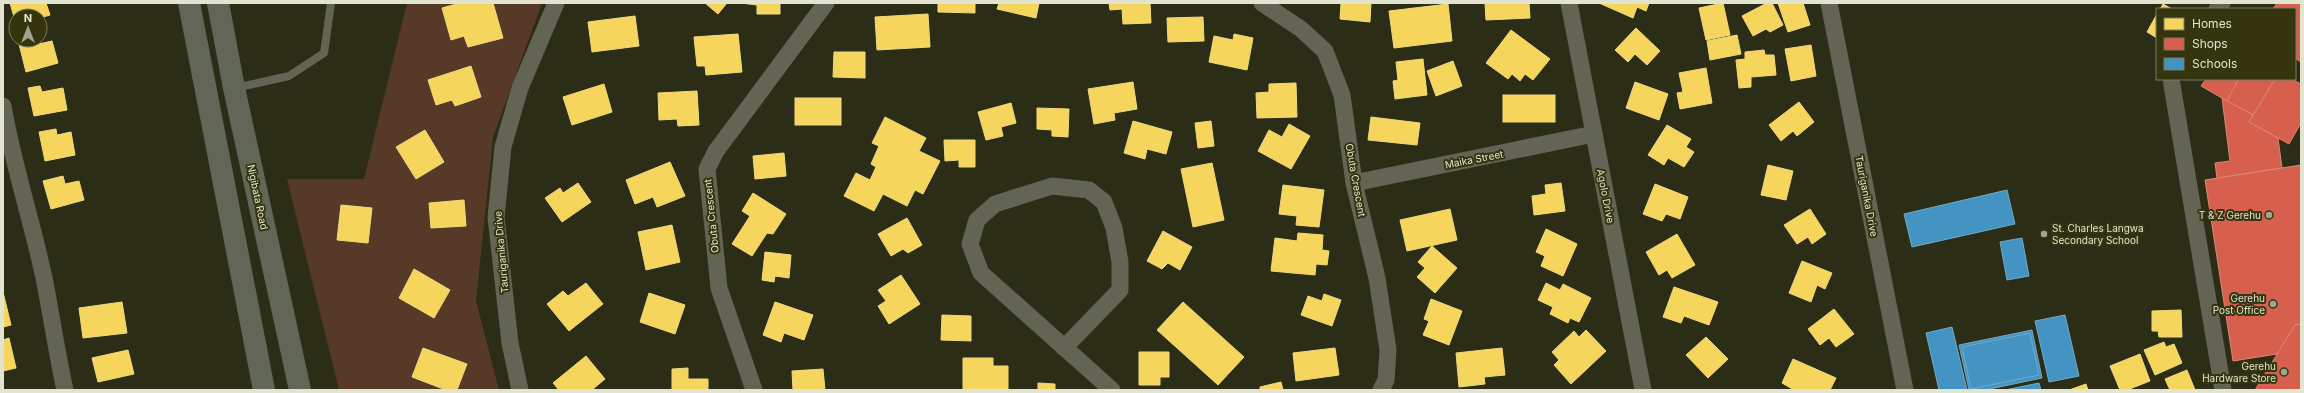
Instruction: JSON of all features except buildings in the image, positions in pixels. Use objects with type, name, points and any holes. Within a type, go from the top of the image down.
[{"type":"street","points":[[189,3],[264,390]]},
{"type":"street","name":"Nigibata Road","points":[[218,3],[234,88],[300,390]]},
{"type":"street","name":"Tauriganika Drive","points":[[520,390],[510,343],[496,217],[504,147],[520,88],[556,3]]},
{"type":"street","name":"Obuta Crescent","points":[[754,390],[719,288],[707,169],[716,151],[826,3]]},
{"type":"street","name":"Obuta Crescent","points":[[1262,3],[1301,29],[1325,51],[1342,95],[1354,183],[1377,278],[1387,342],[1386,380],[1381,390]]},
{"type":"street","name":"Agolo Drive","points":[[1569,3],[1643,390]]},
{"type":"street","name":"Tauriganika Drive","points":[[1829,3],[1905,390]]},
{"type":"street","points":[[2171,80],[2223,390]]},
{"type":"street","points":[[3,106],[9,142],[45,282],[57,358],[65,390]]},
{"type":"street","name":"Maika Street","points":[[1354,183],[1594,134]]},
{"type":"street","points":[[1064,348],[1120,290],[1120,262],[1114,228],[1104,202],[1089,190],[1052,186],[995,204],[977,220],[970,244],[981,273],[1064,348],[1112,390]]},
{"type":"lane","points":[[234,88],[289,76],[324,53],[331,3]]},
{"type":"shaded area","points":[[407,3],[542,3],[493,137],[476,301],[499,390],[339,390],[287,179],[364,179]]},
{"type":"place","name":"T & Z Gerehu","points":[[2269,215]]},
{"type":"place","name":"St. Charles Langwa Secondary School","points":[[2044,234]]},
{"type":"place","name":"Gerehu Post Office","points":[[2273,304]]},
{"type":"place","name":"Gerehu Hardware Store","points":[[2284,372]]}]
